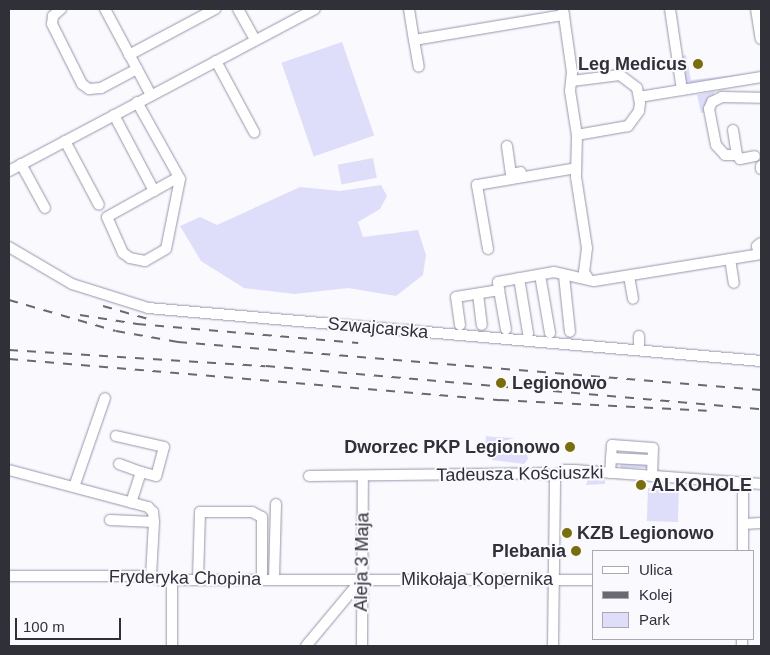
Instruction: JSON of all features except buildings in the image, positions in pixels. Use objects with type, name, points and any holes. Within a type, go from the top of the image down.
[{"type":"street","points":[[61,9],[53,16],[52,24],[82,84],[89,89],[101,88],[137,69]]},
{"type":"street","points":[[105,9],[151,95]]},
{"type":"street","points":[[129,55],[215,9]]},
{"type":"street","points":[[238,9],[255,40]]},
{"type":"street","points":[[9,171],[315,9]]},
{"type":"street","points":[[409,9],[419,67]]},
{"type":"street","points":[[670,9],[682,90]]},
{"type":"street","points":[[756,9],[761,39]]},
{"type":"street","points":[[414,40],[563,12],[572,81],[576,166],[587,248],[584,272],[588,280]]},
{"type":"street","points":[[216,61],[254,132]]},
{"type":"street","points":[[572,81],[620,76],[637,88],[639,98],[639,111],[628,126],[574,135]]},
{"type":"street","points":[[639,98],[761,77]]},
{"type":"street","points":[[737,155],[725,155],[718,149],[710,105],[722,97],[761,98]]},
{"type":"street","points":[[137,102],[179,177],[166,249],[145,261],[134,260],[123,253],[106,217],[179,177]]},
{"type":"street","points":[[114,114],[154,191]]},
{"type":"street","points":[[733,130],[737,155],[740,159],[755,156]]},
{"type":"street","points":[[65,141],[99,205]]},
{"type":"street","points":[[507,146],[511,174],[576,166]]},
{"type":"street","points":[[21,164],[45,208]]},
{"type":"street","points":[[488,248],[477,185],[576,166]]},
{"type":"street","points":[[460,325],[456,297],[478,294],[519,278],[554,272],[564,276],[588,280],[628,276],[760,254],[757,246],[761,243]]},
{"type":"street","name":"Szwajcarska","points":[[9,247],[72,284],[148,308],[761,361]]},
{"type":"street","points":[[730,259],[734,283]]},
{"type":"street","points":[[540,275],[550,333]]},
{"type":"street","points":[[564,276],[570,332]]},
{"type":"street","points":[[628,276],[633,299]]},
{"type":"street","points":[[519,278],[528,333]]},
{"type":"street","points":[[498,286],[506,329]]},
{"type":"street","points":[[478,294],[482,325]]},
{"type":"street","points":[[639,336],[639,350]]},
{"type":"street","points":[[74,487],[104,398]]},
{"type":"street","points":[[116,436],[164,447],[156,476],[119,464]]},
{"type":"street","points":[[610,472],[611,455],[652,457],[652,476]]},
{"type":"street","points":[[9,470],[148,507],[153,512],[154,522],[151,576]]},
{"type":"street","name":"Tadeusza Kościuszki","points":[[309,476],[528,474],[555,477],[564,470],[761,484]]},
{"type":"street","points":[[131,502],[141,472]]},
{"type":"street","name":"Aleja 3 Maja","points":[[362,646],[363,477]]},
{"type":"street","points":[[553,646],[555,477]]},
{"type":"street","points":[[743,483],[743,550]]},
{"type":"street","points":[[274,580],[276,504]]},
{"type":"street","points":[[198,579],[200,512],[252,512],[262,517],[262,580]]},
{"type":"street","points":[[110,520],[154,522]]},
{"type":"street","points":[[743,524],[761,523]]},
{"type":"street","name":"Fryderyka Chopina","points":[[9,576],[151,576],[172,580],[361,580]]},
{"type":"street","points":[[172,580],[172,646]]},
{"type":"street","points":[[306,646],[361,580]]},
{"type":"street","name":"Mikołaja Kopernika","points":[[361,580],[592,580]]},
{"type":"green space","points":[[342,42],[374,136],[314,156],[281,63]]},
{"type":"green space","points":[[686,55],[691,80],[745,74],[687,84],[680,56]]},
{"type":"green space","points":[[715,91],[706,112],[701,113],[697,95]]},
{"type":"green space","points":[[373,158],[377,178],[341,185],[338,165]]},
{"type":"green space","points":[[381,185],[387,196],[380,209],[358,222],[363,237],[418,230],[426,255],[423,275],[396,296],[348,288],[295,294],[244,288],[201,261],[180,226],[200,217],[217,225],[300,187],[340,191]]},
{"type":"green space","points":[[486,436],[495,437],[515,438],[485,445]]},
{"type":"green space","points":[[493,448],[526,448],[528,459],[524,464],[492,460]]},
{"type":"green space","points":[[620,463],[643,463],[648,468],[621,468]]},
{"type":"green space","points":[[589,477],[605,478],[605,484],[586,485]]},
{"type":"green space","points":[[648,488],[679,489],[678,522],[647,521]]},
{"type":"railway","points":[[9,300],[116,331],[178,342],[761,390]]},
{"type":"railway","points":[[103,306],[148,319]]},
{"type":"railway","points":[[80,315],[137,324],[358,343]]},
{"type":"railway","points":[[9,350],[266,366],[761,409]]},
{"type":"railway","points":[[9,359],[500,400],[707,411]]},
{"type":"place","name":"Leg Medicus","points":[[698,64]]},
{"type":"place","name":"Legionowo","points":[[501,383]]},
{"type":"place","name":"Dworzec PKP Legionowo","points":[[570,447]]},
{"type":"place","name":"ALKOHOLE","points":[[641,485]]},
{"type":"place","name":"KZB Legionowo","points":[[567,533]]},
{"type":"place","name":"Plebania","points":[[576,551]]}]
